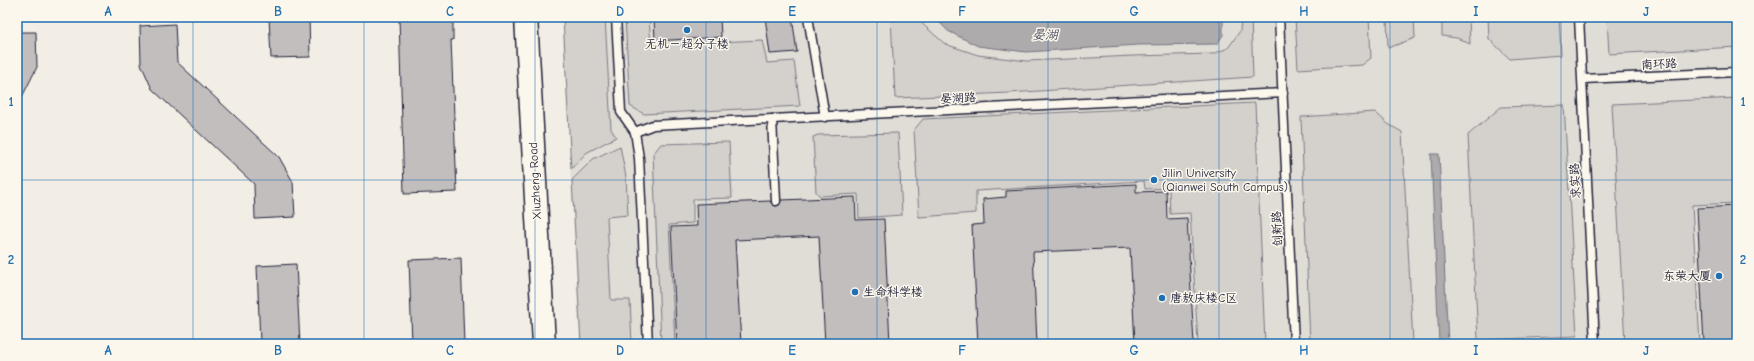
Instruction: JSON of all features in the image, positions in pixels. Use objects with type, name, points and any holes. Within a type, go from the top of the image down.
[{"type":"street","name":"Xiuzheng Road","points":[[526,17],[544,344]]},
{"type":"lane","points":[[616,17],[621,112],[626,122],[635,132],[639,158],[648,344]]},
{"type":"lane","points":[[808,17],[825,117]]},
{"type":"lane","name":"创新路","points":[[1279,17],[1294,344]]},
{"type":"lane","name":"求实路","points":[[1579,17],[1595,344]]},
{"type":"lane","name":"南环路","points":[[1583,79],[1737,72]]},
{"type":"lane","name":"晏湖路","points":[[635,132],[652,125],[1283,93]]},
{"type":"lane","points":[[772,119],[776,201]]},
{"type":"shaded area","name":"Jilin University (Qianwei South Campus)","points":[[562,17],[1737,17],[1737,344],[580,344]]},
{"type":"shaded area","points":[[563,17],[605,17],[611,129],[616,137],[586,153],[571,169]]},
{"type":"shaded area","points":[[625,17],[649,17],[651,45],[762,40],[767,63],[794,61],[800,106],[644,114],[630,106]]},
{"type":"shaded area","points":[[891,17],[917,17],[918,20],[945,44],[978,55],[1027,61],[1213,54],[1228,48],[1240,31],[1241,17],[1251,17],[1253,77],[1009,93],[895,98]]},
{"type":"shaded area","points":[[1295,17],[1369,17],[1371,58],[1362,65],[1298,69]]},
{"type":"shaded area","points":[[1387,17],[1414,17],[1415,38],[1388,48]]},
{"type":"shaded area","points":[[1442,17],[1469,17],[1470,44],[1457,38],[1442,36]]},
{"type":"shaded area","points":[[1488,17],[1559,17],[1561,55],[1510,59],[1489,39]]},
{"type":"shaded area","points":[[1607,17],[1737,17],[1737,47],[1609,54]]},
{"type":"shaded area","points":[[1737,98],[1735,203],[1692,205],[1700,344],[1625,344],[1612,104]]},
{"type":"shaded area","points":[[1255,103],[1265,344],[1198,344],[1190,213],[1170,214],[1169,188],[1145,189],[1144,181],[976,191],[976,213],[919,217],[914,130],[923,119]]},
{"type":"shaded area","points":[[1564,105],[1577,336],[1478,340],[1468,135],[1501,107]]},
{"type":"shaded area","points":[[1375,112],[1388,124],[1402,132],[1413,343],[1310,344],[1301,117]]},
{"type":"shaded area","points":[[898,133],[902,215],[859,218],[858,194],[820,196],[816,192],[813,137],[818,135]]},
{"type":"shaded area","points":[[729,142],[732,198],[693,199],[693,223],[669,225],[675,344],[661,344],[653,154],[661,144]]},
{"type":"shaded area","points":[[620,146],[626,177],[628,215],[607,217],[611,300],[630,300],[632,344],[581,344],[572,180],[593,159]]},
{"type":"water","name":"晏湖","points":[[934,17],[1223,17],[1223,35],[1217,44],[1138,45],[1026,52],[978,46],[948,31]]},
{"type":"water","points":[[1431,154],[1439,154],[1448,344],[1439,344]]},
{"type":"building","points":[[269,17],[309,17],[310,57],[271,58]]},
{"type":"building","points":[[399,17],[453,17],[453,40],[451,40],[457,192],[404,194]]},
{"type":"building","points":[[654,17],[720,17],[721,37],[655,41]]},
{"type":"building","points":[[765,17],[792,17],[797,52],[770,54]]},
{"type":"building","points":[[175,24],[177,62],[279,157],[293,182],[295,217],[255,219],[254,184],[152,89],[141,64],[140,26]]},
{"type":"building","points":[[17,32],[36,32],[37,67],[17,107]]},
{"type":"building","name":"唐敖庆楼C区","points":[[1136,184],[1136,192],[1166,191],[1167,219],[1187,218],[1194,344],[1135,344],[1130,248],[1033,252],[1037,344],[978,344],[972,225],[984,224],[983,199],[1006,197],[1006,191]]},
{"type":"building","name":"生命科学楼","points":[[855,197],[856,220],[884,219],[890,344],[825,344],[819,236],[735,240],[741,344],[677,344],[671,227],[697,226],[696,204],[770,201],[776,206],[779,205],[781,200]]},
{"type":"building","name":"东荣大厦","points":[[1737,206],[1737,344],[1704,344],[1697,208]]},
{"type":"building","points":[[461,258],[464,344],[412,344],[409,260]]},
{"type":"building","points":[[296,264],[300,344],[260,344],[257,266]]},
{"type":"place","name":"无机－超分子楼","points":[[687,30]]},
{"type":"place","name":"Jilin University (Qianwei South Campus)","points":[[1154,180]]},
{"type":"place","name":"东荣大厦","points":[[1719,276]]},
{"type":"place","name":"生命科学楼","points":[[855,292]]},
{"type":"place","name":"唐敖庆楼C区","points":[[1162,298]]}]
